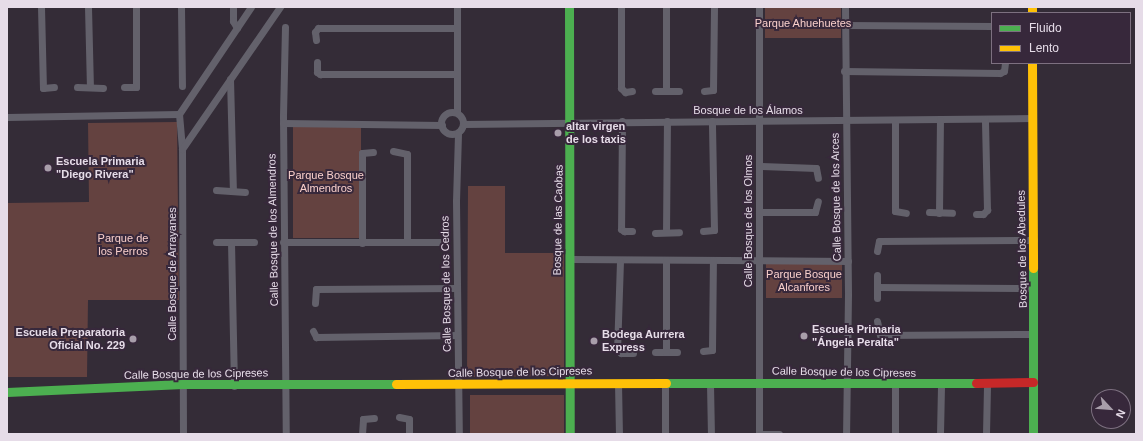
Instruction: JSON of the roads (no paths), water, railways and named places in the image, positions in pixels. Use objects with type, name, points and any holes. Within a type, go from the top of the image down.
[{"type":"street","points":[[42,7],[43,88],[54,87]]},
{"type":"street","points":[[88,7],[90,87]]},
{"type":"street","points":[[124,86],[136,87],[136,7]]},
{"type":"street","points":[[181,7],[182,86]]},
{"type":"street","points":[[233,7],[234,21],[237,28]]},
{"type":"street","points":[[7,117],[179,114],[251,7]]},
{"type":"street","points":[[182,149],[280,7]]},
{"type":"street","points":[[457,111],[446,113],[442,125],[447,134],[458,134],[463,124],[461,116],[457,111],[458,7]]},
{"type":"street","name":"Bosque de las Caobas","points":[[569,7],[571,121],[570,434]]},
{"type":"street","points":[[621,7],[622,88],[625,92],[632,91]]},
{"type":"street","points":[[666,7],[666,91]]},
{"type":"street","points":[[704,91],[713,90],[714,7]]},
{"type":"street","name":"Calle Bosque de los Olmos","points":[[759,7],[760,434]]},
{"type":"street","name":"Calle Bosque de los Arces","points":[[845,7],[844,71],[848,261],[846,434]]},
{"type":"street","points":[[845,25],[991,26]]},
{"type":"street","name":"Calle Bosque de los Almendros","points":[[285,27],[283,242],[286,434]]},
{"type":"street","points":[[316,40],[315,32],[318,28],[457,28]]},
{"type":"street","points":[[317,62],[320,74],[457,74]]},
{"type":"street","points":[[844,71],[1000,73],[1004,71],[1005,64]]},
{"type":"street","name":"Bosque de los Abedules","points":[[1032,64],[1034,240],[1033,434]]},
{"type":"street","points":[[230,79],[232,190]]},
{"type":"street","points":[[77,87],[103,88]]},
{"type":"street","points":[[655,91],[679,91]]},
{"type":"street","name":"Calle Bosque de Arrayanes","points":[[179,114],[182,149],[183,434]]},
{"type":"street","name":"Bosque de los Álamos","points":[[463,124],[571,121],[622,123],[667,121],[895,121],[1032,118]]},
{"type":"street","points":[[976,214],[983,214],[987,210],[985,119]]},
{"type":"street","points":[[939,213],[940,120]]},
{"type":"street","points":[[666,232],[667,121]]},
{"type":"street","points":[[703,231],[714,230],[712,121]]},
{"type":"street","points":[[895,121],[895,211],[906,213]]},
{"type":"street","points":[[283,123],[442,125]]},
{"type":"street","points":[[622,123],[621,229],[624,232],[632,231]]},
{"type":"street","name":"Calle Bosque de los Cedros","points":[[458,134],[457,335],[459,434]]},
{"type":"street","points":[[393,151],[406,154],[407,242]]},
{"type":"street","points":[[362,243],[362,153],[373,152]]},
{"type":"street","points":[[759,166],[816,168],[818,178]]},
{"type":"street","points":[[216,190],[245,192]]},
{"type":"street","points":[[759,212],[815,212],[818,201]]},
{"type":"street","points":[[929,212],[952,213]]},
{"type":"street","points":[[655,233],[679,232]]},
{"type":"street","points":[[877,251],[879,241],[1034,240]]},
{"type":"street","points":[[216,242],[254,242]]},
{"type":"street","points":[[231,242],[234,386]]},
{"type":"street","points":[[283,242],[445,242]]},
{"type":"street","points":[[571,259],[620,261],[848,261]]},
{"type":"street","points":[[666,260],[666,352]]},
{"type":"street","points":[[703,351],[712,350],[713,260]]},
{"type":"street","points":[[620,261],[617,350],[621,353],[633,353]]},
{"type":"street","points":[[877,275],[877,298]]},
{"type":"street","points":[[877,287],[1034,288]]},
{"type":"street","points":[[315,303],[316,289],[457,288]]},
{"type":"street","points":[[877,321],[880,335],[1034,334]]},
{"type":"street","points":[[312,331],[316,337],[457,335]]},
{"type":"street","points":[[654,352],[677,352]]},
{"type":"street","name":"Calle Bosque de los Cipreses","points":[[7,392],[183,384],[286,386],[618,383],[846,383],[895,386],[987,385],[1033,382]]},
{"type":"street","points":[[618,383],[619,434]]},
{"type":"street","points":[[665,383],[665,434]]},
{"type":"street","points":[[710,384],[711,434]]},
{"type":"street","points":[[940,434],[941,385]]},
{"type":"street","points":[[986,434],[987,385]]},
{"type":"street","points":[[895,386],[895,434]]},
{"type":"street","points":[[399,417],[409,419],[409,434]]},
{"type":"street","points":[[362,434],[363,419],[374,418]]},
{"type":"street","points":[[760,434],[779,434]]},
{"type":"place","name":"altar virgen de los taxis","points":[[558,133]]},
{"type":"place","name":"Escuela Primaria \"Diego Rivera\"","points":[[48,168]]},
{"type":"place","name":"Escuela Primaria \"Ángela Peralta\"","points":[[804,336]]},
{"type":"place","name":"Escuela Preparatoria Oficial No. 229","points":[[133,339]]},
{"type":"place","name":"Bodega Aurrera Express","points":[[594,341]]},
{"type":"park label","name":"Parque Ahuehuetes","points":[[803,23]]},
{"type":"park label","name":"Parque Bosque Almendros","points":[[326,182]]},
{"type":"park label","name":"Parque de los Perros","points":[[123,245]]},
{"type":"park label","name":"Parque Bosque Alcanfores","points":[[804,281]]}]
